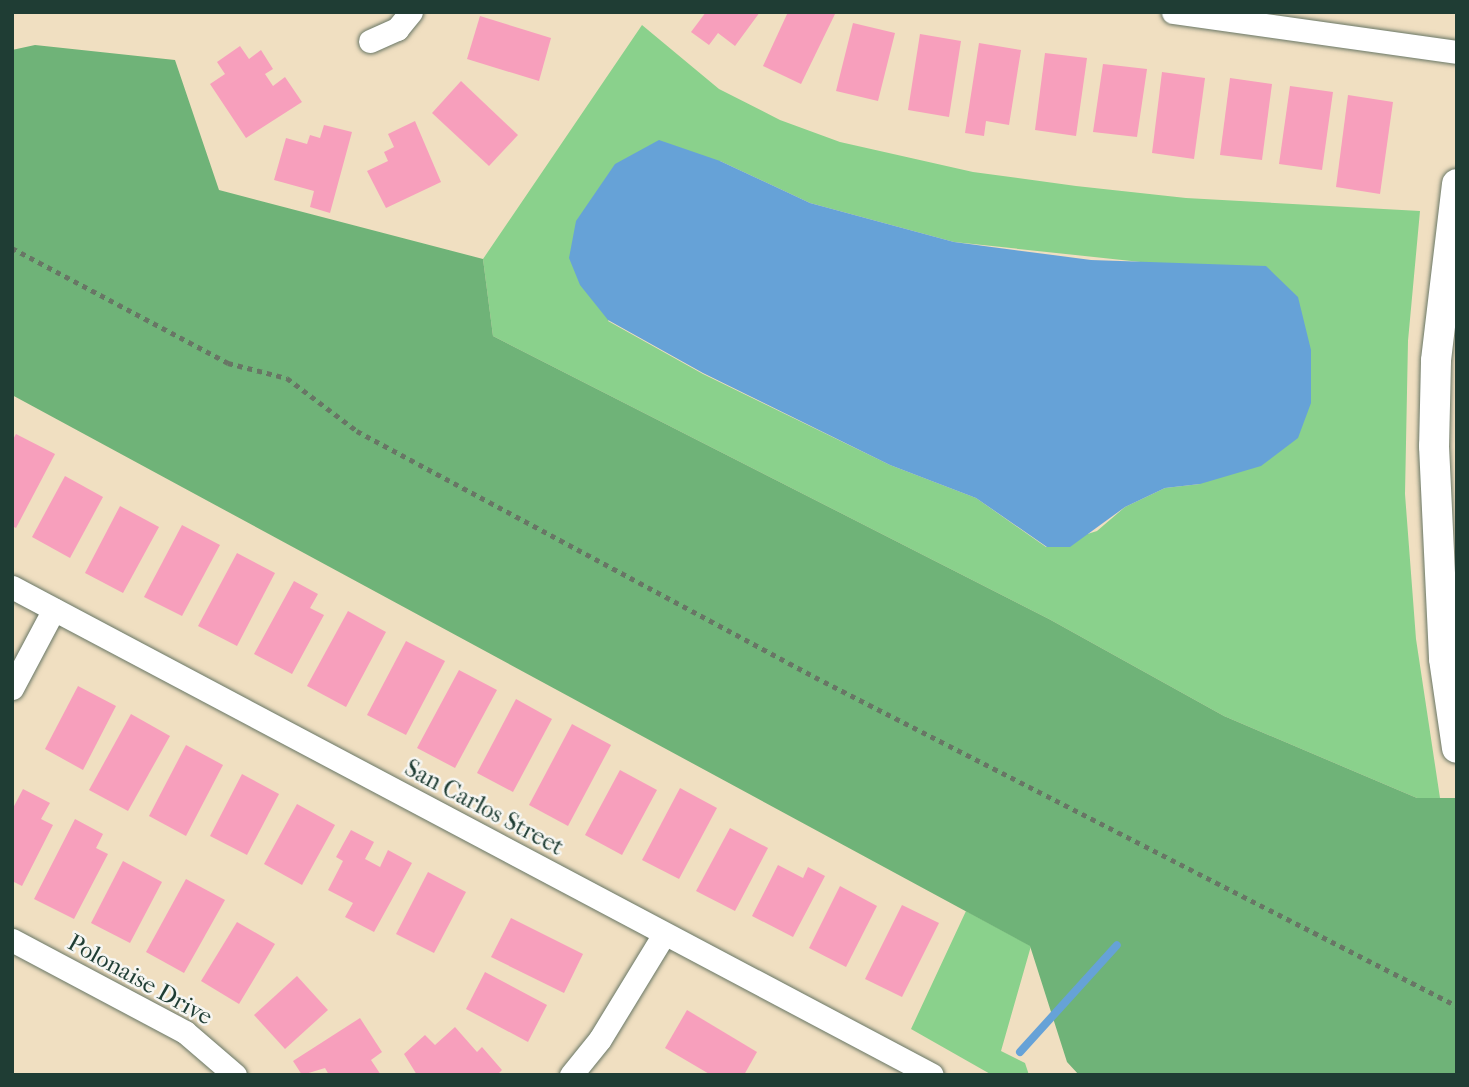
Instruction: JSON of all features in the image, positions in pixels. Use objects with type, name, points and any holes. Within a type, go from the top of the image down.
[{"type":"street","points":[[370,41],[397,29],[411,12]]},
{"type":"street","points":[[1172,12],[1272,20],[1457,52]]},
{"type":"street","points":[[1457,184],[1437,348],[1434,446],[1443,645],[1457,748]]},
{"type":"street","name":"San Carlos Street","points":[[12,587],[932,1075]]},
{"type":"street","points":[[12,688],[54,609]]},
{"type":"street","points":[[571,1075],[612,1021],[664,934]]},
{"type":"street","name":"Polonaise Drive","points":[[12,940],[185,1032],[235,1075]]},
{"type":"path","points":[[12,248],[228,363],[287,379],[357,431],[815,677],[1457,1006]]},
{"type":"green space","points":[[642,25],[719,89],[780,120],[840,142],[973,172],[1076,186],[1186,198],[1420,211],[1408,341],[1405,494],[1416,639],[1440,798],[1417,798],[1224,716],[1049,619],[493,336],[483,259]],"holes":[[[720,161],[810,203],[954,242],[1150,263],[1200,484],[1165,488],[1125,507],[1097,531],[1046,547],[976,498],[890,465],[703,374],[608,321]]]},
{"type":"green space","points":[[35,45],[175,60],[219,190],[483,259],[493,336],[1049,619],[1224,716],[1417,798],[1457,798],[1457,1075],[1079,1075],[1067,1062],[1030,946],[12,395],[12,50]]},
{"type":"green space","points":[[966,911],[1031,946],[1001,1051],[1025,1063],[1029,1075],[992,1075],[911,1029]]},
{"type":"water","points":[[659,140],[720,161],[810,203],[954,242],[1091,260],[1266,266],[1298,297],[1311,350],[1311,403],[1298,438],[1261,466],[1200,484],[1165,488],[1125,507],[1070,547],[1047,547],[976,498],[890,465],[703,373],[608,320],[580,285],[569,258],[576,221],[615,164]]},
{"type":"building","points":[[706,12],[760,12],[735,46],[718,33],[709,45],[691,32]]},
{"type":"building","points":[[788,12],[835,14],[801,84],[763,66]]},
{"type":"building","points":[[480,16],[551,38],[539,81],[467,59]]},
{"type":"building","points":[[853,23],[895,33],[878,101],[836,91]]},
{"type":"building","points":[[920,34],[961,41],[949,117],[908,110]]},
{"type":"building","points":[[979,43],[1021,50],[1009,125],[986,121],[984,136],[965,133]]},
{"type":"building","points":[[240,46],[249,59],[261,50],[273,69],[265,74],[273,86],[285,77],[302,102],[246,138],[210,84],[225,74],[217,62]]},
{"type":"building","points":[[1045,53],[1087,58],[1076,136],[1035,130]]},
{"type":"building","points":[[1103,64],[1147,69],[1137,137],[1093,132]]},
{"type":"building","points":[[1162,72],[1205,78],[1194,159],[1152,153]]},
{"type":"building","points":[[1230,78],[1272,84],[1262,160],[1220,155]]},
{"type":"building","points":[[461,81],[518,135],[489,166],[432,113]]},
{"type":"building","points":[[1290,86],[1333,92],[1322,170],[1279,164]]},
{"type":"building","points":[[1348,95],[1393,102],[1380,194],[1336,187]]},
{"type":"building","points":[[415,121],[441,182],[386,208],[367,171],[388,161],[384,152],[394,147],[388,134]]},
{"type":"building","points":[[324,125],[352,132],[330,213],[310,207],[314,191],[274,180],[286,138],[307,144],[310,135],[320,138]]},
{"type":"building","points":[[16,434],[55,454],[16,528],[12,526],[12,441]]},
{"type":"building","points":[[65,476],[103,497],[70,558],[32,537]]},
{"type":"building","points":[[120,506],[159,527],[123,593],[85,573]]},
{"type":"building","points":[[182,525],[220,545],[182,616],[144,597]]},
{"type":"building","points":[[237,553],[275,573],[237,646],[198,626]]},
{"type":"building","points":[[294,581],[318,594],[310,608],[324,615],[292,674],[254,654]]},
{"type":"building","points":[[348,611],[386,632],[346,707],[307,686]]},
{"type":"building","points":[[406,641],[445,661],[406,735],[367,715]]},
{"type":"building","points":[[459,670],[497,690],[455,768],[417,748]]},
{"type":"building","points":[[78,686],[116,706],[83,770],[45,749]]},
{"type":"building","points":[[516,699],[552,719],[513,792],[477,773]]},
{"type":"building","points":[[131,714],[170,736],[128,811],[89,790]]},
{"type":"building","points":[[572,724],[611,745],[568,826],[529,805]]},
{"type":"building","points":[[186,745],[223,765],[186,836],[149,816]]},
{"type":"building","points":[[620,770],[657,790],[622,855],[585,835]]},
{"type":"building","points":[[242,774],[279,794],[247,855],[210,836]]},
{"type":"building","points":[[680,788],[717,808],[679,879],[642,860]]},
{"type":"building","points":[[23,789],[50,803],[41,819],[53,825],[22,886],[12,881],[12,810]]},
{"type":"building","points":[[297,804],[335,825],[302,885],[264,864]]},
{"type":"building","points":[[75,819],[103,834],[96,848],[108,854],[74,919],[34,899]]},
{"type":"building","points":[[730,828],[768,848],[735,911],[696,891]]},
{"type":"building","points":[[351,830],[374,842],[365,859],[380,867],[388,850],[412,863],[374,932],[345,917],[353,903],[328,890],[343,861],[336,857]]},
{"type":"building","points":[[123,861],[162,882],[130,943],[91,923]]},
{"type":"building","points":[[778,865],[803,878],[808,867],[825,876],[793,937],[752,916]]},
{"type":"building","points":[[428,872],[466,892],[434,953],[396,934]]},
{"type":"building","points":[[186,879],[225,900],[184,973],[146,952]]},
{"type":"building","points":[[840,886],[877,906],[846,967],[809,948]]},
{"type":"building","points":[[902,905],[939,923],[902,997],[865,979]]},
{"type":"building","points":[[511,918],[583,954],[564,993],[491,957]]},
{"type":"building","points":[[237,922],[275,944],[239,1004],[201,981]]},
{"type":"building","points":[[485,972],[547,1005],[528,1042],[466,1009]]},
{"type":"building","points":[[297,976],[328,1010],[285,1049],[254,1015]]},
{"type":"building","points":[[687,1010],[757,1052],[744,1075],[711,1075],[665,1048]]},
{"type":"building","points":[[360,1018],[382,1052],[371,1060],[381,1075],[329,1075],[325,1068],[302,1075],[293,1061]]},
{"type":"building","points":[[455,1027],[477,1052],[482,1047],[502,1070],[497,1075],[417,1075],[404,1054],[425,1035],[435,1045]]},
{"type":"waterway","points":[[1020,1052],[1117,945]]}]
